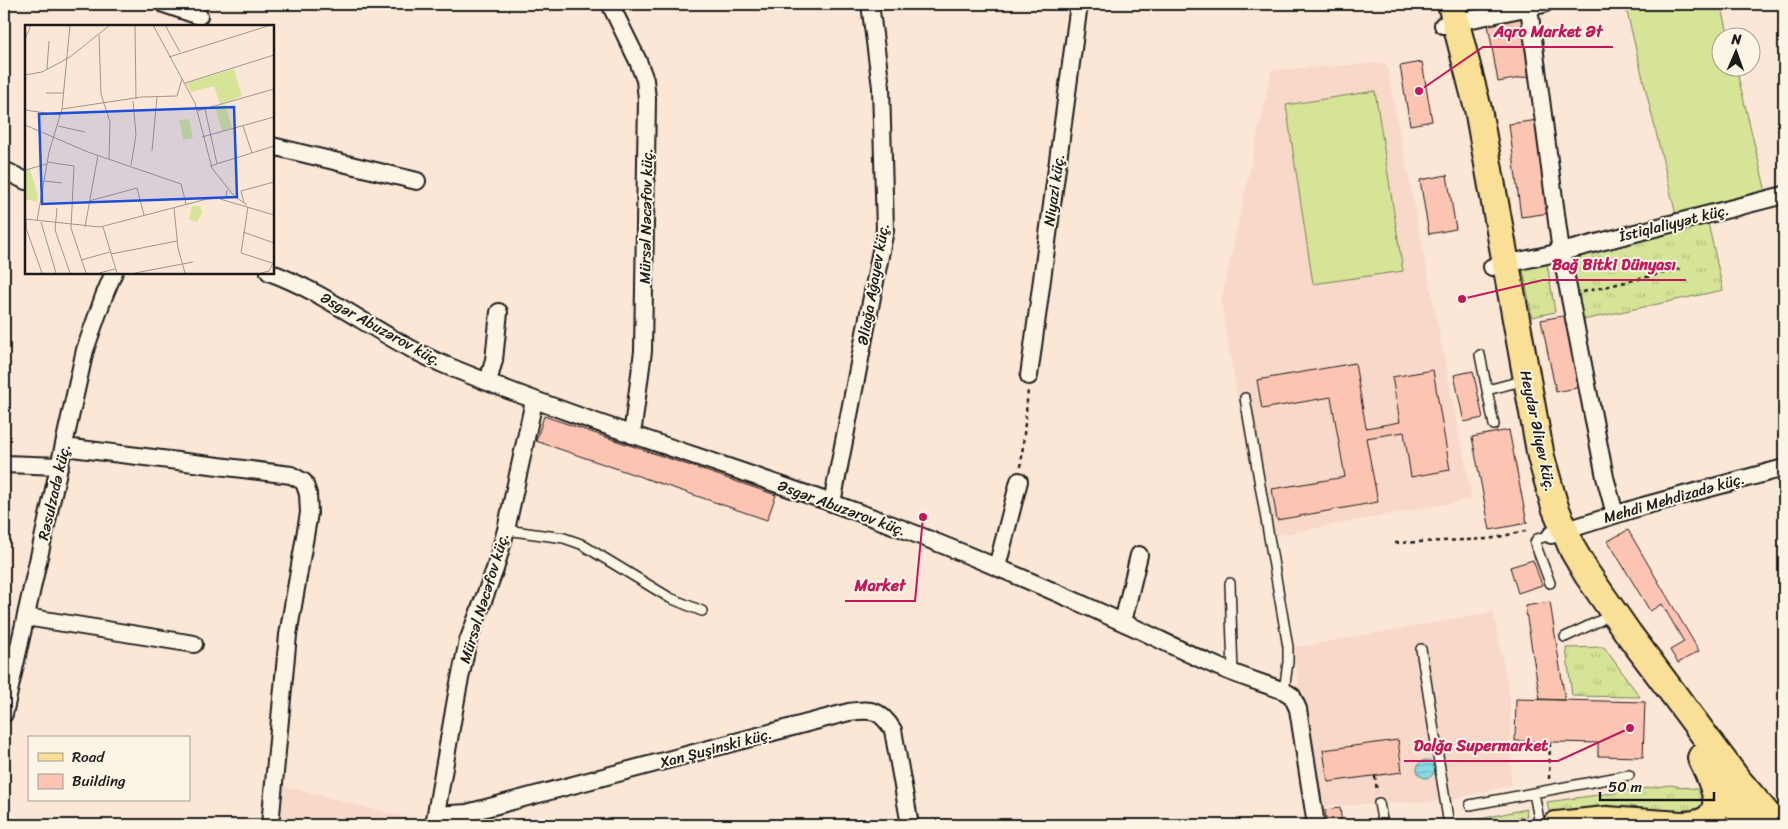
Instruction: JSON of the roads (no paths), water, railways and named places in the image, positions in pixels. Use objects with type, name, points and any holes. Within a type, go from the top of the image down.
[{"type":"main road","name":"Heydər Əliyev küç.","points":[[1447,14],[1464,112],[1541,457],[1553,500],[1554,530],[1737,779],[1776,825]]},
{"type":"main road","name":"Heydər Əliyev küç.","points":[[1499,266],[1514,384],[1535,488],[1554,530],[1567,569],[1601,620],[1701,758]]},
{"type":"main road","points":[[1701,758],[1744,820]]},
{"type":"main road","points":[[1556,825],[1606,820],[1682,825],[1694,825],[1704,822],[1716,810],[1716,793],[1701,758]]},
{"type":"main road","points":[[1737,779],[1744,820]]},
{"type":"main road","points":[[1577,825],[1582,825]]},
{"type":"street","points":[[164,4],[199,15]]},
{"type":"street","name":"Mürsəl Nəcəfov küç.","points":[[610,4],[638,61],[645,80],[647,99],[644,351],[632,435]]},
{"type":"street","name":"Əliağa Ağayev küç.","points":[[832,503],[885,230],[881,87],[870,4]]},
{"type":"street","name":"Niyazi küç.","points":[[1029,376],[1079,4]]},
{"type":"street","points":[[1447,14],[1537,6],[1561,252],[1605,477],[1615,514]]},
{"type":"street","points":[[274,146],[417,181]]},
{"type":"street","points":[[4,170],[25,180]]},
{"type":"street","name":"İstiqlaliyyət küç.","points":[[1499,266],[1784,195]]},
{"type":"street","name":"Əsgər Abuzərov küç.","points":[[274,274],[308,289],[441,364],[534,401],[832,503],[997,567],[1123,622],[1213,665],[1284,691]]},
{"type":"street","name":"Rəsulzadə küç.","points":[[4,714],[85,350],[108,280]]},
{"type":"street","points":[[488,382],[494,360],[499,312]]},
{"type":"street","name":"Mürsəl Nəcəfov küç.","points":[[435,820],[468,641],[495,569],[506,530],[534,401]]},
{"type":"street","points":[[64,447],[291,476],[304,482],[308,494],[309,513],[288,635],[270,825]]},
{"type":"street","points":[[4,464],[60,466]]},
{"type":"street","name":"Mehdi Mehdizadə küç.","points":[[1554,530],[1784,468]]},
{"type":"street","points":[[997,567],[1019,481]]},
{"type":"street","points":[[1123,622],[1139,554]]},
{"type":"street","points":[[26,617],[194,644]]},
{"type":"street","points":[[1284,691],[1292,696],[1298,709],[1316,825]]},
{"type":"street","name":"Xan Şuşinski küç.","points":[[435,820],[468,813],[849,712],[865,710],[877,712],[885,718],[893,730],[910,825]]},
{"type":"lane","points":[[1480,355],[1494,425]]},
{"type":"lane","points":[[1487,390],[1514,384]]},
{"type":"lane","points":[[1245,398],[1288,647],[1284,691]]},
{"type":"lane","points":[[506,530],[564,538],[581,544],[670,598],[702,611]]},
{"type":"lane","points":[[1550,583],[1535,543],[1554,530]]},
{"type":"lane","points":[[1230,582],[1233,673]]},
{"type":"lane","points":[[1565,637],[1601,620]]},
{"type":"lane","points":[[1421,649],[1449,825]]},
{"type":"lane","points":[[1470,805],[1629,775]]},
{"type":"lane","points":[[1534,793],[1540,825]]},
{"type":"lane","points":[[1379,803],[1383,825]]},
{"type":"water","points":[[1426,760],[1432,763],[1435,769],[1432,775],[1426,778],[1420,775],[1417,769],[1420,763]]},
{"type":"place","name":"Aqro Market Ət","points":[[1419,91]]},
{"type":"place","name":"Bağ Bitki Dünyası","points":[[1462,299]]},
{"type":"place","name":"Market","points":[[923,517]]},
{"type":"place","name":"Dalğa Supermarket","points":[[1630,728]]}]
